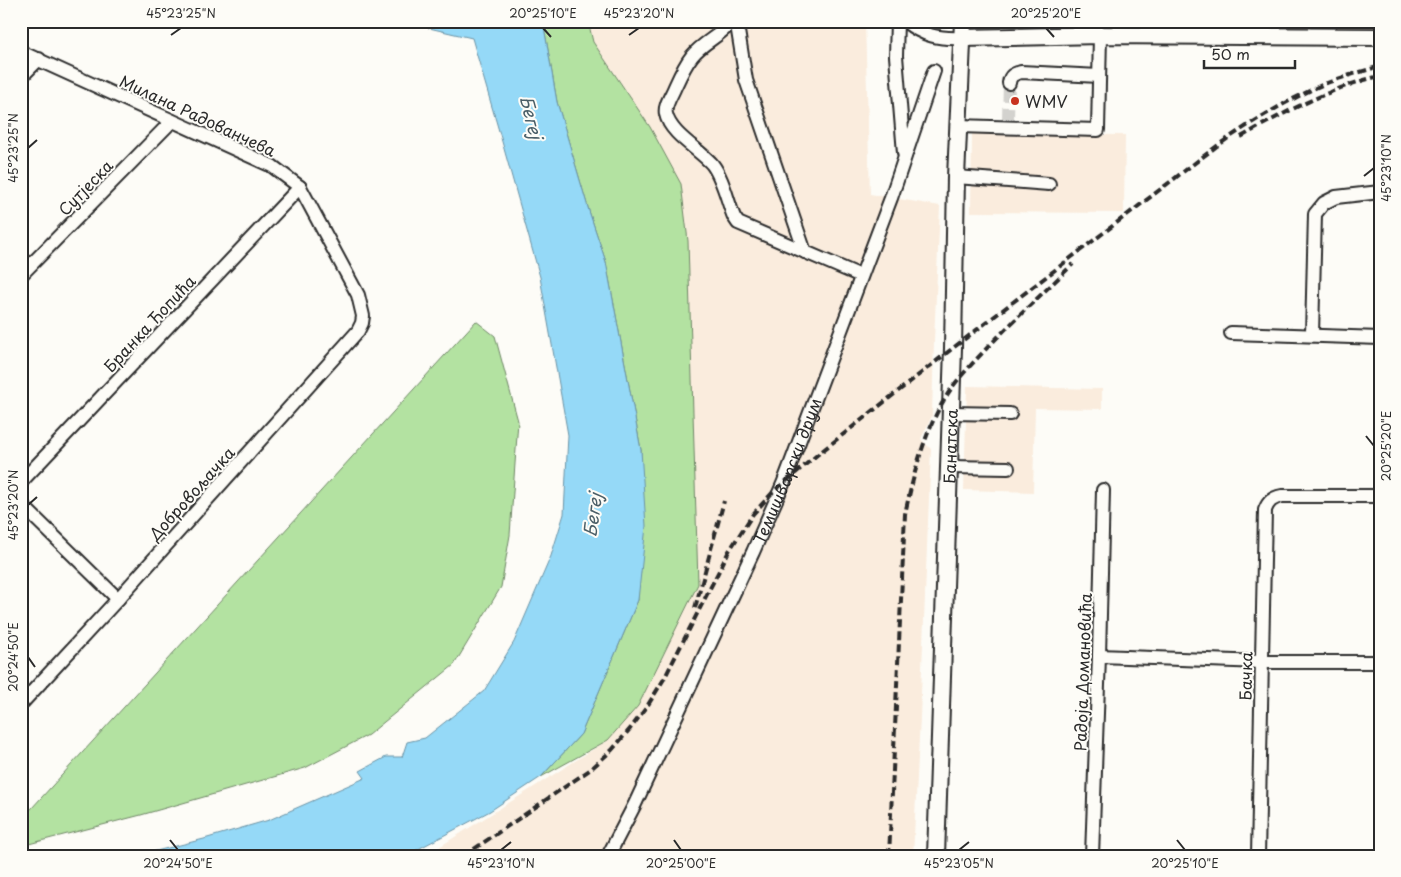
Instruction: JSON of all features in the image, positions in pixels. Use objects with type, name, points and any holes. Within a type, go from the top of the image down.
[{"type":"main road","points":[[962,21],[962,38],[1100,35],[1380,37]]},
{"type":"main road","name":"Банатска","points":[[936,856],[953,348],[956,177],[962,38]]},
{"type":"street","points":[[732,21],[718,36],[701,47],[684,68],[667,105],[665,114],[669,122],[682,138],[702,154],[718,173],[738,223],[861,276]]},
{"type":"street","points":[[738,21],[737,25],[746,80],[805,252]]},
{"type":"street","points":[[897,21],[896,56],[904,160]]},
{"type":"street","points":[[905,21],[917,31],[929,35],[962,38]]},
{"type":"street","points":[[958,126],[1008,123],[1098,130],[1100,35]]},
{"type":"street","name":"Милана Радованчева","points":[[21,52],[272,166],[300,187],[358,295]]},
{"type":"street","points":[[21,77],[39,59]]},
{"type":"street","name":"Темишварски друм","points":[[608,856],[635,804],[783,484],[904,160],[934,71]]},
{"type":"street","points":[[1009,83],[1013,74],[1021,72],[1099,76]]},
{"type":"street","name":"Сутјеска","points":[[21,276],[172,122]]},
{"type":"street","points":[[956,177],[1048,184]]},
{"type":"street","name":"Бранка Ћопића","points":[[21,482],[300,187]]},
{"type":"street","points":[[1312,335],[1315,214],[1324,203],[1336,197],[1380,192]]},
{"type":"street","name":"Добровољачка","points":[[21,704],[118,599],[358,331],[363,316],[358,295]]},
{"type":"street","points":[[1231,333],[1380,338]]},
{"type":"street","points":[[950,414],[1010,414]]},
{"type":"street","points":[[948,467],[1008,468]]},
{"type":"street","name":"Радоја Домановића","points":[[1092,856],[1100,656],[1103,490]]},
{"type":"street","name":"Бачка","points":[[1258,856],[1265,510],[1272,500],[1282,496],[1380,496]]},
{"type":"street","points":[[21,504],[118,599]]},
{"type":"street","points":[[1100,656],[1262,662],[1380,662]]},
{"type":"shaded area","points":[[588,21],[865,21],[870,194],[940,206],[932,416],[921,439],[931,449],[913,856],[425,856],[608,740],[698,584],[650,127],[593,42]]},
{"type":"shaded area","points":[[1124,21],[1380,21],[1380,34],[1121,28]]},
{"type":"shaded area","points":[[972,134],[1125,135],[1124,213],[971,212]]},
{"type":"shaded area","points":[[967,386],[1102,389],[1102,409],[1035,408],[1033,492],[964,490]]},
{"type":"green space","points":[[543,21],[588,21],[593,42],[650,127],[681,184],[688,241],[698,584],[638,706],[608,740],[541,777],[581,734],[638,600],[641,450],[606,262],[557,102]]},
{"type":"green space","points":[[476,321],[495,336],[518,421],[510,535],[501,587],[454,665],[368,735],[305,768],[141,815],[21,846],[21,820]]},
{"type":"water","name":"Бегеј","points":[[399,21],[543,21],[557,102],[606,262],[641,450],[646,526],[638,600],[581,734],[541,777],[490,811],[405,856],[150,856],[152,852],[269,820],[365,778],[360,771],[386,757],[402,757],[407,742],[425,738],[484,691],[514,642],[551,556],[564,514],[568,435],[540,277],[472,38]]},
{"type":"tunnel","points":[[1008,119],[1009,83]]},
{"type":"railway","points":[[464,856],[591,769],[612,750],[630,729],[664,679],[729,551],[753,514],[773,492],[953,348],[1217,146],[1296,97],[1331,81],[1380,66]]},
{"type":"railway","points":[[1241,137],[1291,110],[1326,94],[1380,76]]},
{"type":"railway","points":[[889,856],[905,514],[917,465],[928,433],[942,403],[955,384],[997,338],[1073,264]]},
{"type":"railway","points":[[695,608],[724,501]]},
{"type":"place","name":"WMV","points":[[1015,101]]}]
